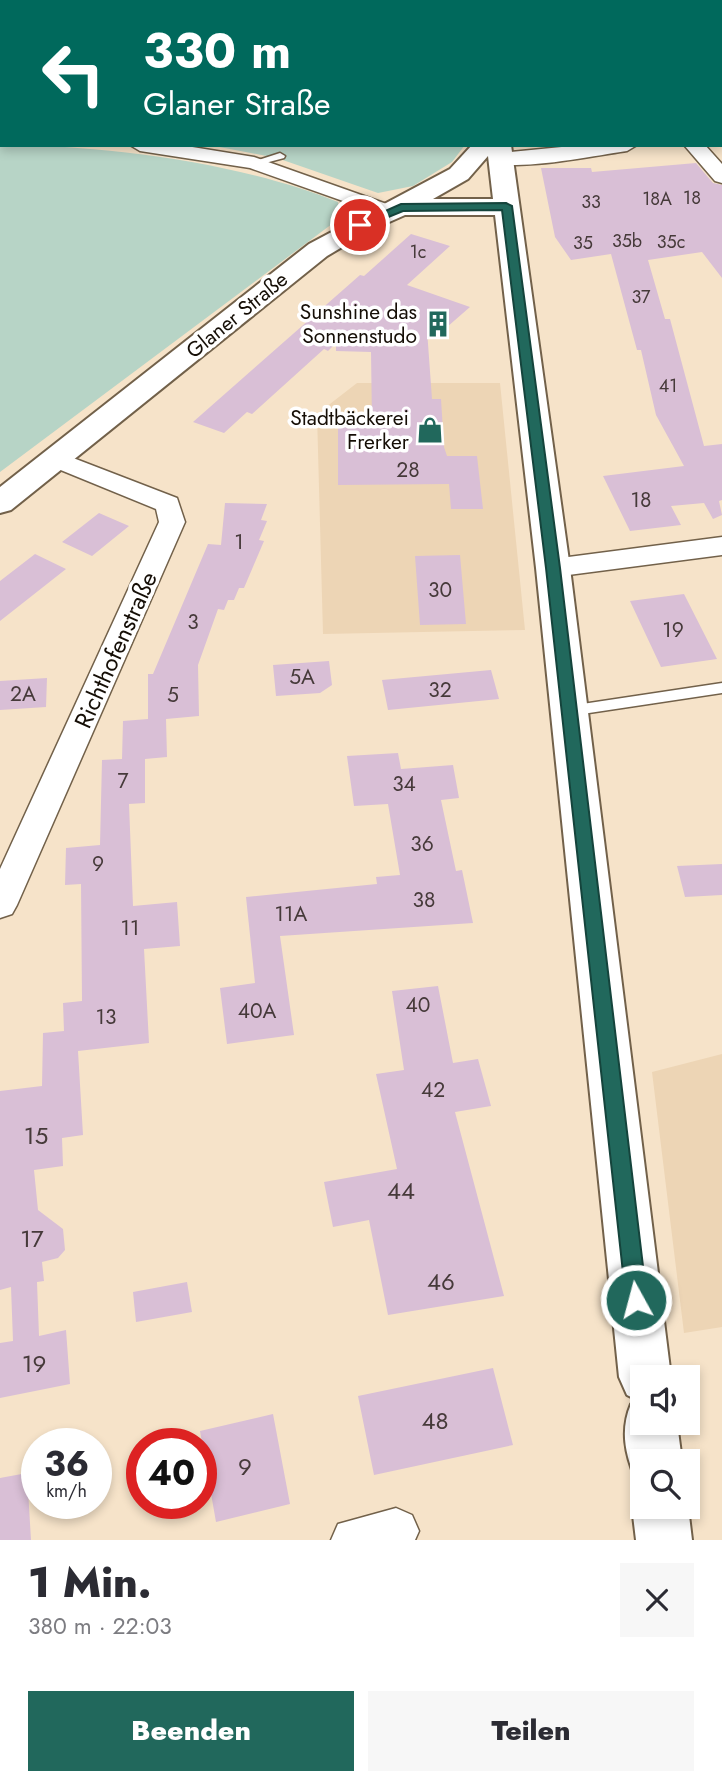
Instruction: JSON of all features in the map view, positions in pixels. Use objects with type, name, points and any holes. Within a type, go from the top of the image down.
[{"type":"street","points":[[153,147],[254,163],[396,210],[495,150],[526,159],[613,147]]},
{"type":"street","points":[[696,147],[722,177]]},
{"type":"street","points":[[495,150],[506,206],[553,568],[644,1365]]},
{"type":"street","name":"Glaner Straße","points":[[0,503],[318,250],[360,225],[396,210],[506,206]]},
{"type":"street","name":"Richthofenstraße","points":[[0,905],[110,666],[172,522],[168,504],[55,459]]},
{"type":"street","points":[[553,568],[722,546]]},
{"type":"street","points":[[661,1519],[664,1540]]},
{"type":"lane","points":[[254,163],[280,156]]},
{"type":"lane","points":[[568,711],[722,688]]},
{"type":"shaded area","points":[[357,383],[500,383],[525,630],[323,634],[317,414]]},
{"type":"shaded area","points":[[722,1054],[722,1327],[684,1333],[652,1072]]},
{"type":"green space","points":[[0,147],[84,148],[173,159],[260,177],[338,202],[340,218],[0,472]]},
{"type":"green space","points":[[219,147],[463,147],[452,162],[413,186],[378,193],[277,158]]},
{"type":"building","points":[[696,163],[713,183],[722,185],[722,278],[702,252],[648,260],[665,319],[670,319],[704,446],[722,444],[722,500],[719,501],[722,515],[713,519],[704,503],[671,506],[681,525],[630,531],[603,476],[684,466],[656,415],[641,350],[637,350],[611,254],[571,260],[555,237],[541,168],[591,168],[592,172]]},
{"type":"building","points":[[411,234],[450,246],[407,285],[470,307],[439,334],[427,330],[432,399],[441,399],[444,447],[447,456],[477,456],[483,509],[451,509],[449,484],[338,485],[338,422],[372,422],[371,352],[336,351],[336,343],[328,351],[324,349],[252,414],[247,412],[224,433],[193,422],[360,275],[364,276]]},
{"type":"building","points":[[225,503],[267,504],[261,520],[267,521],[259,540],[264,541],[244,588],[239,588],[234,600],[228,600],[224,610],[218,609],[198,665],[199,716],[166,719],[167,757],[145,759],[145,803],[129,804],[133,906],[177,902],[180,946],[144,949],[149,1043],[78,1051],[83,1135],[62,1138],[63,1166],[34,1170],[38,1210],[63,1229],[65,1250],[58,1258],[42,1262],[44,1281],[37,1282],[39,1336],[66,1330],[70,1384],[0,1398],[0,1343],[13,1341],[11,1287],[0,1290],[0,1091],[42,1086],[43,1033],[64,1031],[63,1003],[82,1001],[81,884],[65,885],[66,848],[100,845],[102,760],[122,759],[123,721],[148,719],[148,674],[153,674],[208,544],[221,545]]},
{"type":"building","points":[[99,513],[129,526],[92,556],[62,542]]},
{"type":"building","points":[[35,554],[66,569],[0,621],[0,581]]},
{"type":"building","points":[[460,555],[466,624],[420,625],[415,556]]},
{"type":"building","points":[[684,594],[717,659],[661,667],[630,601]]},
{"type":"building","points":[[329,661],[332,685],[320,693],[276,696],[273,665]]},
{"type":"building","points":[[491,670],[499,699],[388,710],[382,680]]},
{"type":"building","points":[[47,678],[46,707],[0,710],[0,681]]},
{"type":"building","points":[[398,753],[401,769],[453,765],[459,798],[441,800],[456,871],[462,870],[473,923],[280,936],[294,1035],[227,1044],[220,988],[255,983],[246,897],[377,884],[376,877],[400,875],[388,804],[354,806],[347,756]]},
{"type":"building","points":[[722,864],[722,895],[685,897],[677,866]]},
{"type":"building","points":[[438,986],[453,1063],[478,1059],[491,1106],[455,1112],[504,1296],[388,1315],[369,1220],[333,1227],[324,1182],[397,1169],[376,1074],[404,1070],[392,991]]},
{"type":"building","points":[[187,1282],[192,1312],[136,1322],[133,1292]]},
{"type":"building","points":[[493,1368],[513,1445],[374,1475],[358,1396]]},
{"type":"building","points":[[273,1414],[290,1504],[216,1522],[217,1428],[213,1428]]},
{"type":"building","points":[[21,1474],[21,1519],[30,1519],[31,1540],[0,1540],[0,1478]]},
{"type":"place","name":"Sunshine das Sonnenstudo","points":[[438,324]]},
{"type":"place","name":"Stadtbäckerei Frerker","points":[[430,430]]},
{"type":"route","points":[[360,225],[401,208],[506,206],[553,568],[636,1300]]}]
